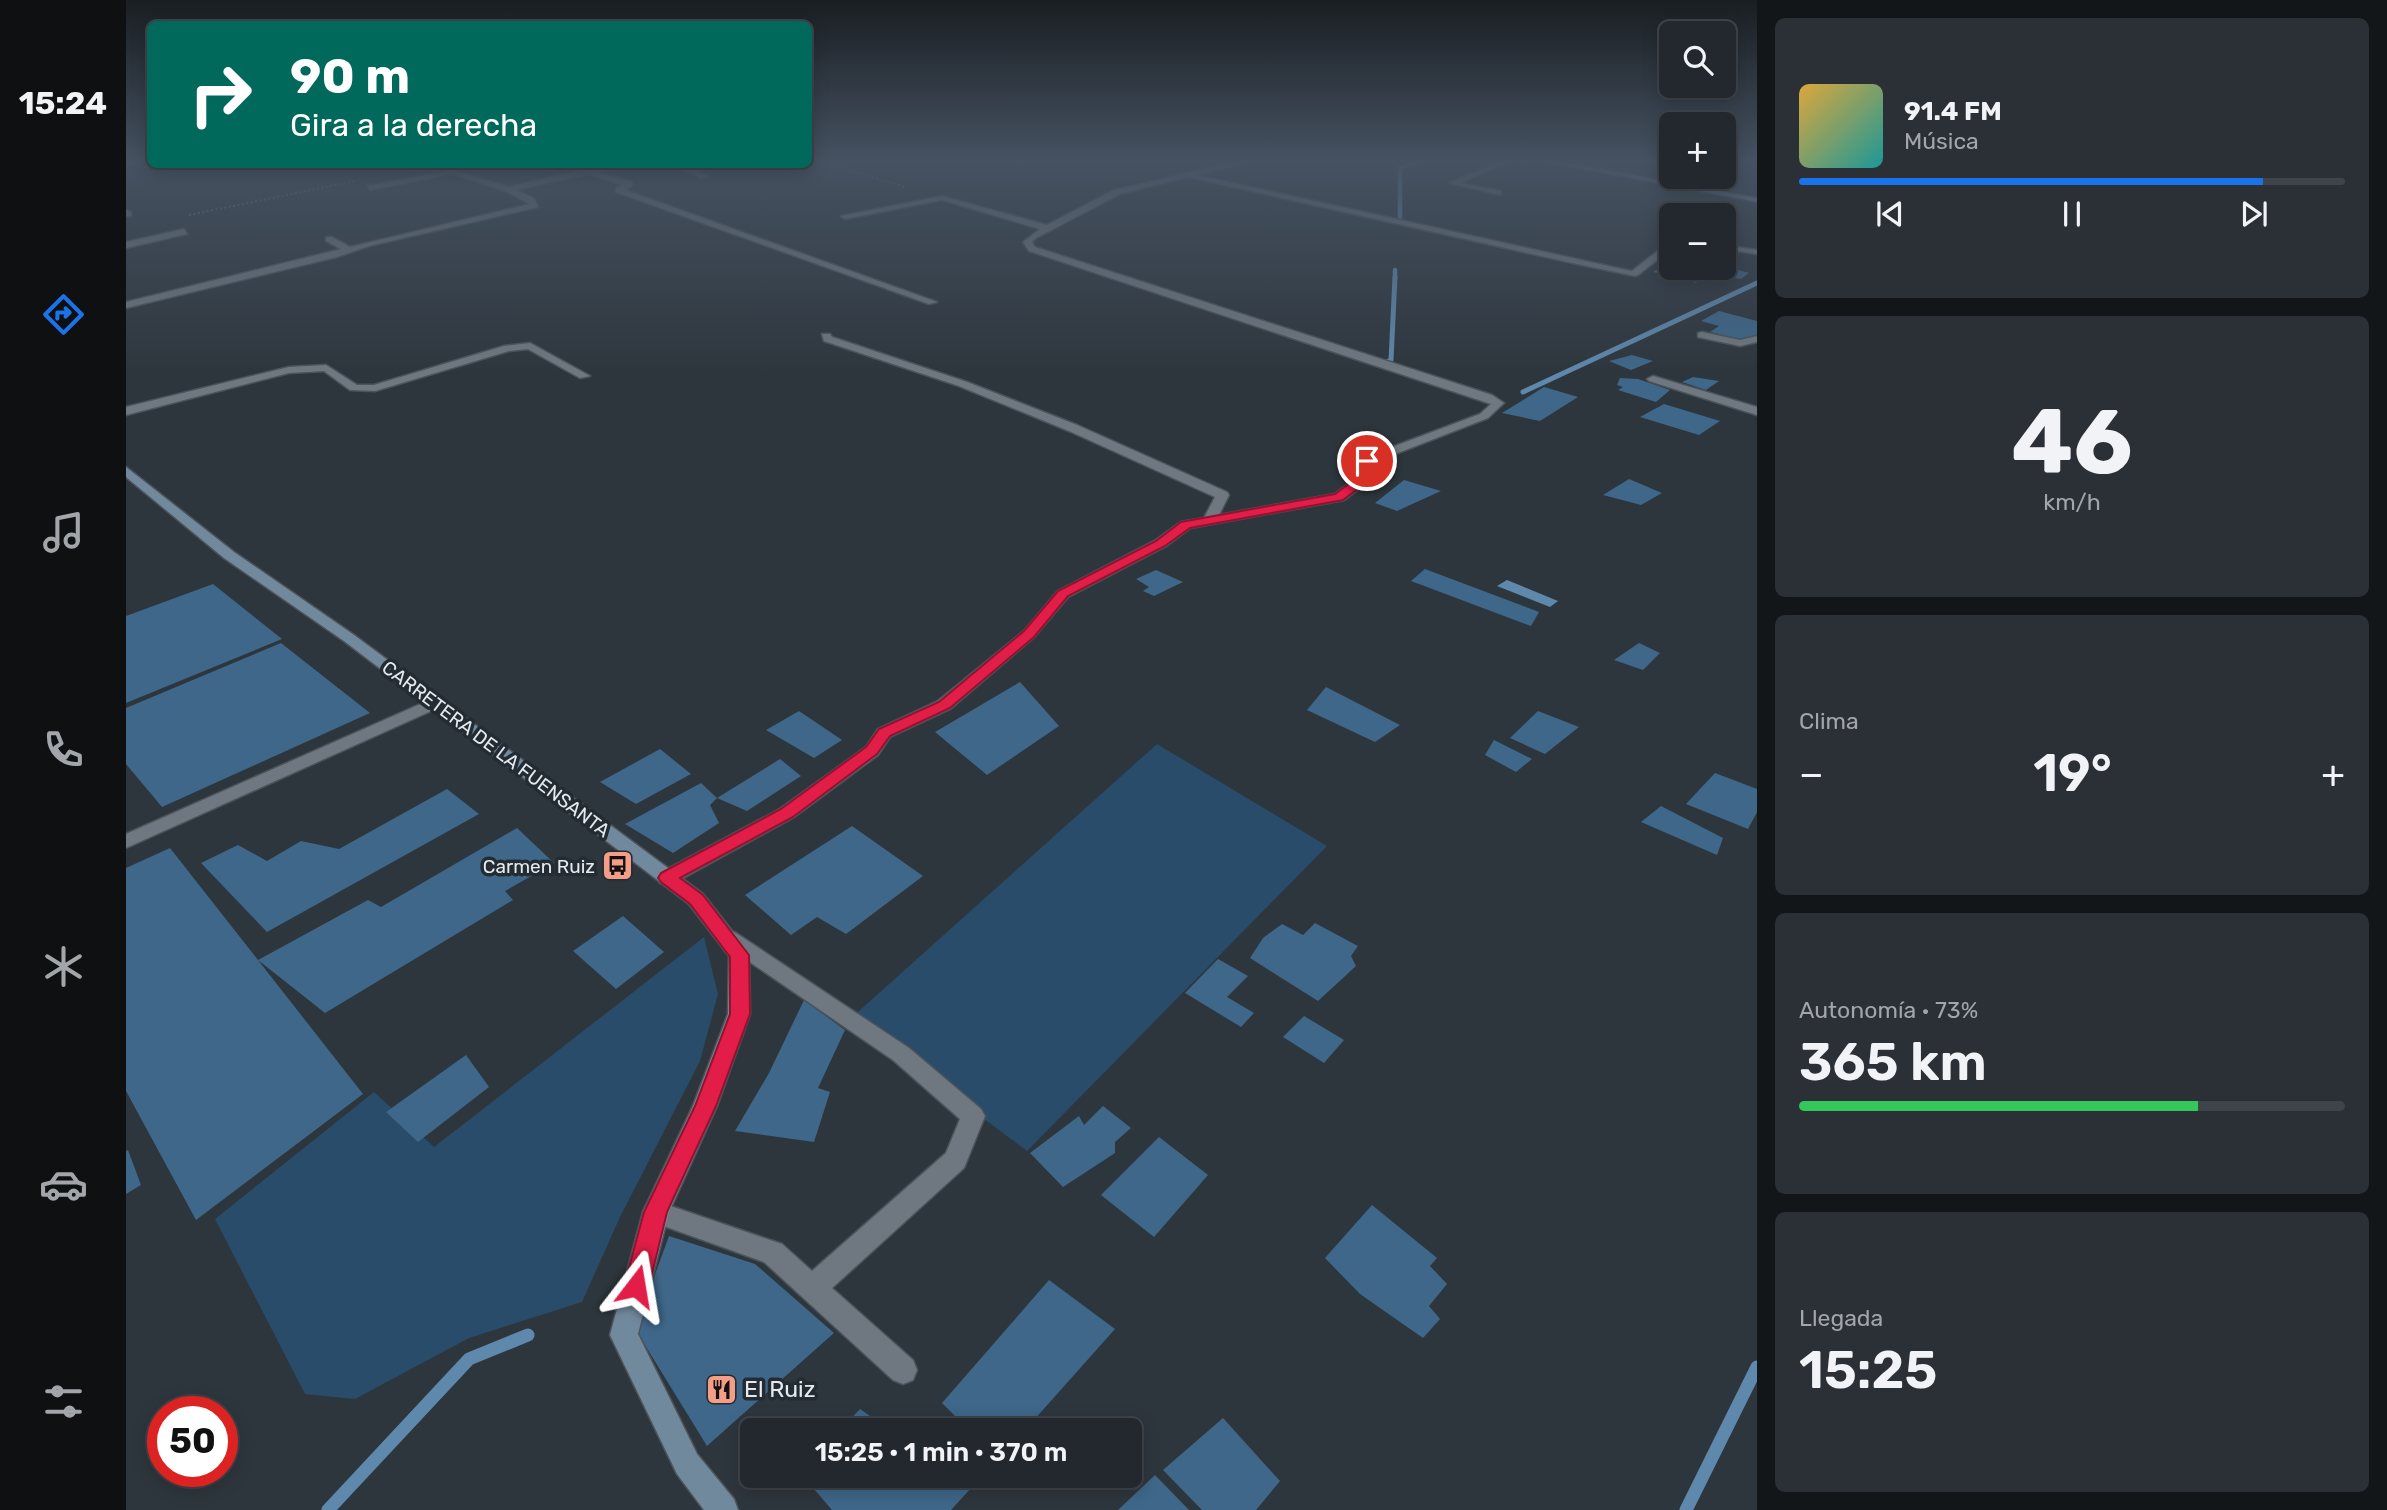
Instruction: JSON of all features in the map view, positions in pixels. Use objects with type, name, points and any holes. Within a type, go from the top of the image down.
[{"type":"main road","name":"CARRETERA DE LA FUENSANTA","points":[[126,471],[229,555],[349,638],[696,899],[739,955],[740,1014],[705,1106],[656,1212],[624,1335],[687,1464],[723,1510]]},
{"type":"street","points":[[126,245],[182,232]]},
{"type":"street","points":[[126,305],[421,232]]},
{"type":"street","points":[[738,232],[932,302]]},
{"type":"street","points":[[667,878],[787,813],[872,751],[884,733],[944,705],[1029,634],[1063,594],[1161,543],[1186,525],[1339,497],[1356,484],[1367,461],[1484,416],[1498,403],[1488,397],[1032,249],[1027,242],[1041,232]]},
{"type":"street","points":[[1446,232],[1635,273]]},
{"type":"street","points":[[329,239],[349,250]]},
{"type":"street","points":[[1702,335],[1740,343],[1757,339]]},
{"type":"street","points":[[826,336],[828,340],[963,384],[1073,428],[1222,495],[1210,520]]},
{"type":"street","points":[[126,411],[289,370],[326,368],[354,387],[374,388],[508,348],[530,346],[584,376]]},
{"type":"street","points":[[1653,379],[1757,411]]},
{"type":"street","points":[[126,842],[434,703]]},
{"type":"street","points":[[723,934],[901,1054],[973,1116],[955,1160],[812,1289]]},
{"type":"street","points":[[656,1212],[773,1253],[903,1370]]},
{"type":"lane","points":[[1736,249],[1757,252]]},
{"type":"lane","points":[[1635,273],[1659,254]]},
{"type":"shaded area","points":[[1507,580],[1558,601],[1550,607],[1497,586]]},
{"type":"shaded area","points":[[1157,744],[1327,846],[1027,1151],[850,1019]]},
{"type":"shaded area","points":[[704,937],[718,994],[700,1061],[620,1217],[582,1302],[469,1338],[355,1399],[305,1394],[215,1219],[374,1092],[434,1147]]},
{"type":"building","points":[[1736,269],[1749,273],[1741,279],[1736,278]]},
{"type":"building","points":[[1719,311],[1757,321],[1757,337],[1747,341],[1710,332],[1719,326],[1701,321]]},
{"type":"building","points":[[1632,355],[1653,361],[1631,370],[1609,361]]},
{"type":"building","points":[[1693,377],[1719,381],[1706,390],[1682,382]]},
{"type":"building","points":[[1620,378],[1638,379],[1670,390],[1656,402],[1618,390],[1623,387],[1617,385]]},
{"type":"building","points":[[1544,387],[1578,397],[1540,421],[1502,413]]},
{"type":"building","points":[[1664,404],[1720,421],[1699,435],[1640,417]]},
{"type":"building","points":[[1629,479],[1662,493],[1641,505],[1603,495]]},
{"type":"building","points":[[1404,480],[1441,491],[1397,511],[1375,503]]},
{"type":"building","points":[[1425,569],[1539,612],[1531,626],[1411,581]]},
{"type":"building","points":[[1156,570],[1183,582],[1154,596],[1143,591],[1149,587],[1136,579]]},
{"type":"building","points":[[213,584],[282,639],[126,703],[126,616]]},
{"type":"building","points":[[281,643],[370,713],[162,807],[126,764],[126,708]]},
{"type":"building","points":[[1639,643],[1660,653],[1643,670],[1614,660]]},
{"type":"building","points":[[1020,682],[1059,726],[987,775],[935,732]]},
{"type":"building","points":[[1326,687],[1400,725],[1375,742],[1307,710]]},
{"type":"building","points":[[799,711],[842,740],[814,758],[766,730]]},
{"type":"building","points":[[1538,711],[1579,727],[1545,754],[1510,738]]},
{"type":"building","points":[[1494,740],[1532,759],[1516,772],[1485,755]]},
{"type":"building","points":[[660,749],[691,774],[636,804],[600,782]]},
{"type":"building","points":[[780,759],[801,776],[747,811],[717,798]]},
{"type":"building","points":[[1715,773],[1757,789],[1757,812],[1748,829],[1686,804]]},
{"type":"building","points":[[701,783],[717,798],[710,805],[719,823],[673,853],[625,824]]},
{"type":"building","points":[[447,789],[479,814],[267,932],[201,863],[238,845],[267,861],[301,841],[339,849]]},
{"type":"building","points":[[1661,806],[1723,838],[1717,855],[1641,822]]},
{"type":"building","points":[[852,826],[923,876],[846,934],[817,917],[791,935],[745,895]]},
{"type":"building","points":[[517,828],[554,863],[505,891],[513,900],[325,1013],[258,960],[368,900],[381,907]]},
{"type":"building","points":[[170,848],[363,1094],[196,1220],[126,1091],[126,868]]},
{"type":"building","points":[[623,916],[664,952],[616,989],[573,951]]},
{"type":"building","points":[[1315,923],[1358,946],[1351,956],[1356,966],[1318,1001],[1250,958],[1263,938],[1282,924],[1303,935]]},
{"type":"building","points":[[1218,959],[1248,976],[1227,997],[1254,1013],[1241,1027],[1185,993]]},
{"type":"building","points":[[804,1000],[845,1030],[818,1088],[830,1092],[814,1142],[735,1131],[769,1073]]},
{"type":"building","points":[[1304,1016],[1344,1040],[1324,1063],[1283,1037]]},
{"type":"building","points":[[466,1055],[489,1087],[418,1142],[386,1112]]},
{"type":"building","points":[[1103,1106],[1131,1128],[1115,1142],[1115,1153],[1063,1187],[1030,1153],[1079,1116],[1084,1125]]},
{"type":"building","points":[[1159,1137],[1208,1175],[1154,1237],[1101,1195]]},
{"type":"building","points":[[128,1150],[141,1185],[126,1194],[126,1151]]},
{"type":"building","points":[[1372,1205],[1437,1258],[1430,1266],[1447,1284],[1429,1306],[1440,1319],[1423,1338],[1360,1294],[1325,1258]]},
{"type":"building","name":"El Ruiz","points":[[669,1236],[755,1264],[834,1333],[707,1446],[635,1329]]},
{"type":"building","points":[[1049,1280],[1115,1329],[1036,1418],[957,1418],[942,1403]]},
{"type":"building","points":[[860,1409],[873,1418],[851,1418]]},
{"type":"building","points":[[1223,1418],[1280,1481],[1256,1510],[1202,1510],[1163,1470]]},
{"type":"building","points":[[1155,1475],[1189,1510],[1118,1510]]},
{"type":"building","points":[[813,1488],[971,1488],[951,1510],[832,1510]]},
{"type":"waterway","points":[[1395,270],[1395,277]]},
{"type":"waterway","points":[[1386,362],[1391,360],[1395,277]]},
{"type":"waterway","points":[[1523,392],[1757,283]]},
{"type":"waterway","points":[[328,1510],[469,1359],[528,1335]]},
{"type":"waterway","points":[[1686,1510],[1757,1367]]},
{"type":"place","name":"Carmen Ruiz","points":[[618,866]]},
{"type":"place","name":"El Ruiz","points":[[721,1389]]},
{"type":"route","points":[[636,1286],[656,1212],[705,1106],[740,1014],[739,955],[696,899],[667,878],[787,813],[872,751],[884,733],[944,705],[1029,634],[1063,594],[1161,543],[1186,525],[1339,497],[1356,484],[1367,461]]}]
